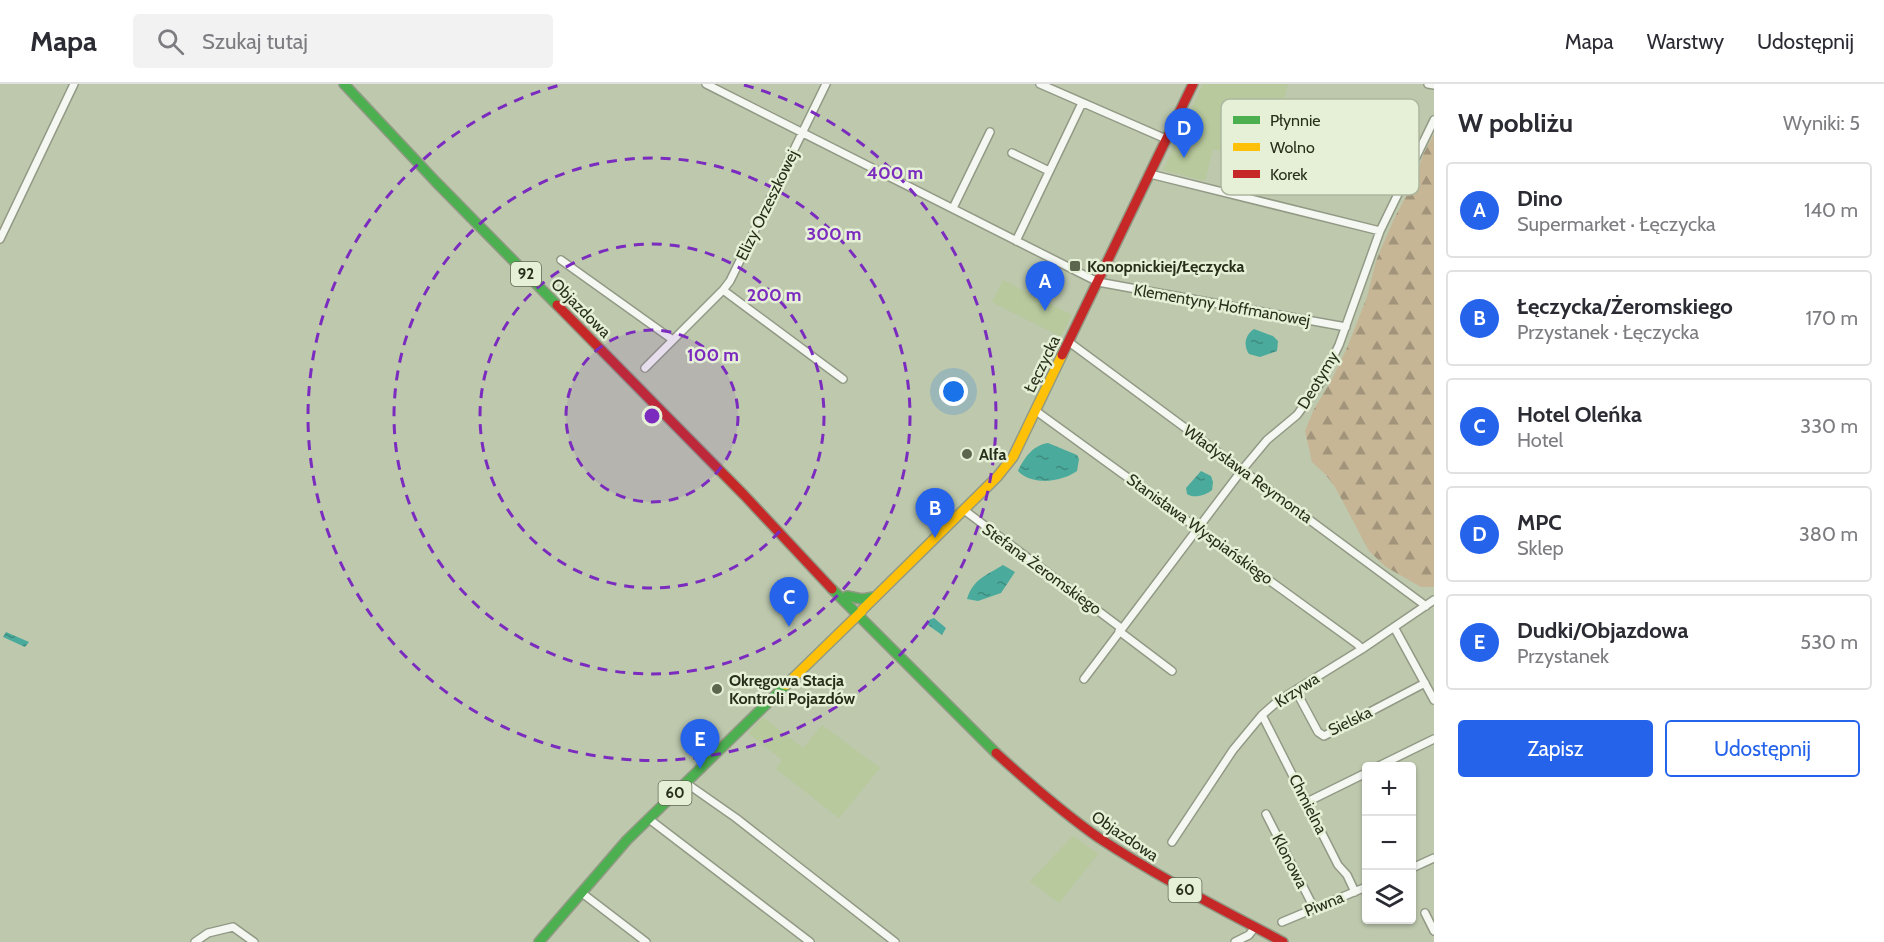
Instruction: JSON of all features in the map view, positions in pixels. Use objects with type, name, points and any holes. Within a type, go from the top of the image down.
[{"type":"main road","name":"Objazdowa","points":[[344,84],[436,182],[748,500],[786,542],[924,674],[970,726],[1016,771],[1095,834],[1158,876],[1283,942]]},
{"type":"main road","name":"Łęczycka","points":[[860,613],[997,477],[1012,457],[1070,342],[1193,84]]},
{"type":"main road","name":"Objazdowa","points":[[748,500],[807,553],[860,613]]},
{"type":"main road","points":[[847,596],[862,599],[877,596]]},
{"type":"main road","name":"60","points":[[539,942],[627,840],[860,613]]},
{"type":"street","points":[[0,239],[74,84]]},
{"type":"street","name":"Klementyny Hoffmanowej","points":[[706,84],[1098,282],[1346,327]]},
{"type":"street","name":"Elizy Orzeszkowej","points":[[645,368],[730,281],[826,84]]},
{"type":"street","points":[[1040,84],[1166,139]]},
{"type":"street","points":[[1428,84],[1434,86]]},
{"type":"street","points":[[1016,241],[1082,103]]},
{"type":"street","name":"Deotymy","points":[[1419,149],[1434,120]]},
{"type":"street","points":[[953,208],[989,132]]},
{"type":"street","points":[[1012,153],[1049,171]]},
{"type":"street","points":[[1150,174],[1221,192]]},
{"type":"street","points":[[1235,195],[1380,231]]},
{"type":"street","name":"Deotymy","points":[[1084,679],[1242,470],[1267,440],[1297,415],[1311,397],[1334,356],[1380,231],[1397,195]]},
{"type":"street","points":[[561,260],[673,340]]},
{"type":"street","points":[[723,290],[843,380]]},
{"type":"street","name":"Władysława Reymonta","points":[[1070,342],[1426,606]]},
{"type":"street","name":"Stanisława Wyspiańskiego","points":[[1036,411],[1362,649]]},
{"type":"street","name":"Stefana Żeromskiego","points":[[964,510],[1120,629]]},
{"type":"street","name":"Krzywa","points":[[1172,842],[1233,750],[1262,715],[1278,701],[1362,649],[1434,600]]},
{"type":"street","points":[[1394,627],[1434,700]]},
{"type":"street","points":[[1120,629],[1172,671]]},
{"type":"street","name":"Sielska","points":[[1296,691],[1318,732],[1324,735],[1425,683]]},
{"type":"street","name":"Chmielna","points":[[1262,715],[1338,865],[1347,875],[1355,892]]},
{"type":"street","points":[[1387,762],[1434,739]]},
{"type":"street","points":[[1307,802],[1362,775]]},
{"type":"street","points":[[686,783],[745,825],[895,942]]},
{"type":"street","name":"Klonowa","points":[[1266,814],[1314,908]]},
{"type":"street","points":[[649,819],[810,942]]},
{"type":"street","points":[[1416,866],[1434,858]]},
{"type":"street","name":"Piwna","points":[[1282,922],[1362,889]]},
{"type":"street","points":[[582,892],[646,942]]},
{"type":"street","points":[[1425,913],[1434,931]]},
{"type":"street","points":[[195,942],[208,933],[233,927],[254,942]]},
{"type":"street","points":[[1235,942],[1247,937],[1255,927]]},
{"type":"shaded area","points":[[1203,84],[1288,84],[1284,99],[1221,99],[1221,151],[1213,149],[1205,181],[1163,170]]},
{"type":"shaded area","points":[[1003,280],[1072,315],[1061,337],[992,302]]},
{"type":"shaded area","points":[[763,717],[803,748],[822,725],[880,768],[839,818],[776,769],[782,760],[748,733]]},
{"type":"shaded area","points":[[1073,836],[1098,854],[1059,903],[1030,881]]},
{"type":"green space","points":[[1434,134],[1434,587],[1421,587],[1386,567],[1369,551],[1335,487],[1312,462],[1305,431],[1314,409],[1347,348],[1367,297],[1376,261],[1394,219],[1407,195],[1419,195],[1419,168]]},
{"type":"water","points":[[1254,329],[1273,336],[1278,341],[1277,351],[1260,357],[1249,354],[1246,340]]},
{"type":"water","points":[[1048,443],[1077,455],[1079,459],[1077,471],[1063,478],[1047,481],[1031,479],[1018,471],[1030,453],[1038,446]]},
{"type":"water","points":[[1201,471],[1211,476],[1212,490],[1200,496],[1187,494],[1186,488]]},
{"type":"water","points":[[1003,565],[1015,572],[1001,593],[978,601],[967,599],[977,582]]},
{"type":"water","points":[[934,618],[946,628],[942,635],[928,625],[929,620]]},
{"type":"water","points":[[6,632],[29,642],[25,647],[3,637]]},
{"type":"traffic: fast","points":[[344,84],[557,305]]},
{"type":"traffic: fast","points":[[832,589],[996,753]]},
{"type":"traffic: fast","points":[[847,596],[862,599],[874,597]]},
{"type":"traffic: fast","points":[[539,942],[627,840],[786,685]]},
{"type":"traffic: slow","points":[[862,610],[997,477],[1013,457],[1062,355]]},
{"type":"traffic: slow","points":[[786,685],[862,611]]},
{"type":"traffic: jam","points":[[1062,355],[1193,84]]},
{"type":"traffic: jam","points":[[557,305],[744,495],[832,589]]},
{"type":"traffic: jam","points":[[996,753],[1046,797],[1099,838],[1167,879],[1283,942]]},
{"type":"place","name":"MPC","points":[[1184,158]]},
{"type":"place","name":"Konopnickiej/Łęczycka","points":[[1075,266]]},
{"type":"place","name":"Dino","points":[[1045,311]]},
{"type":"place","name":"Alfa","points":[[967,454]]},
{"type":"place","name":"Łęczycka/Żeromskiego","points":[[935,538]]},
{"type":"place","name":"Hotel Oleńka","points":[[789,627]]},
{"type":"place","name":"Okręgowa Stacja Kontroli Pojazdów","points":[[717,689]]},
{"type":"place","name":"Dudki/Objazdowa","points":[[700,769]]}]
